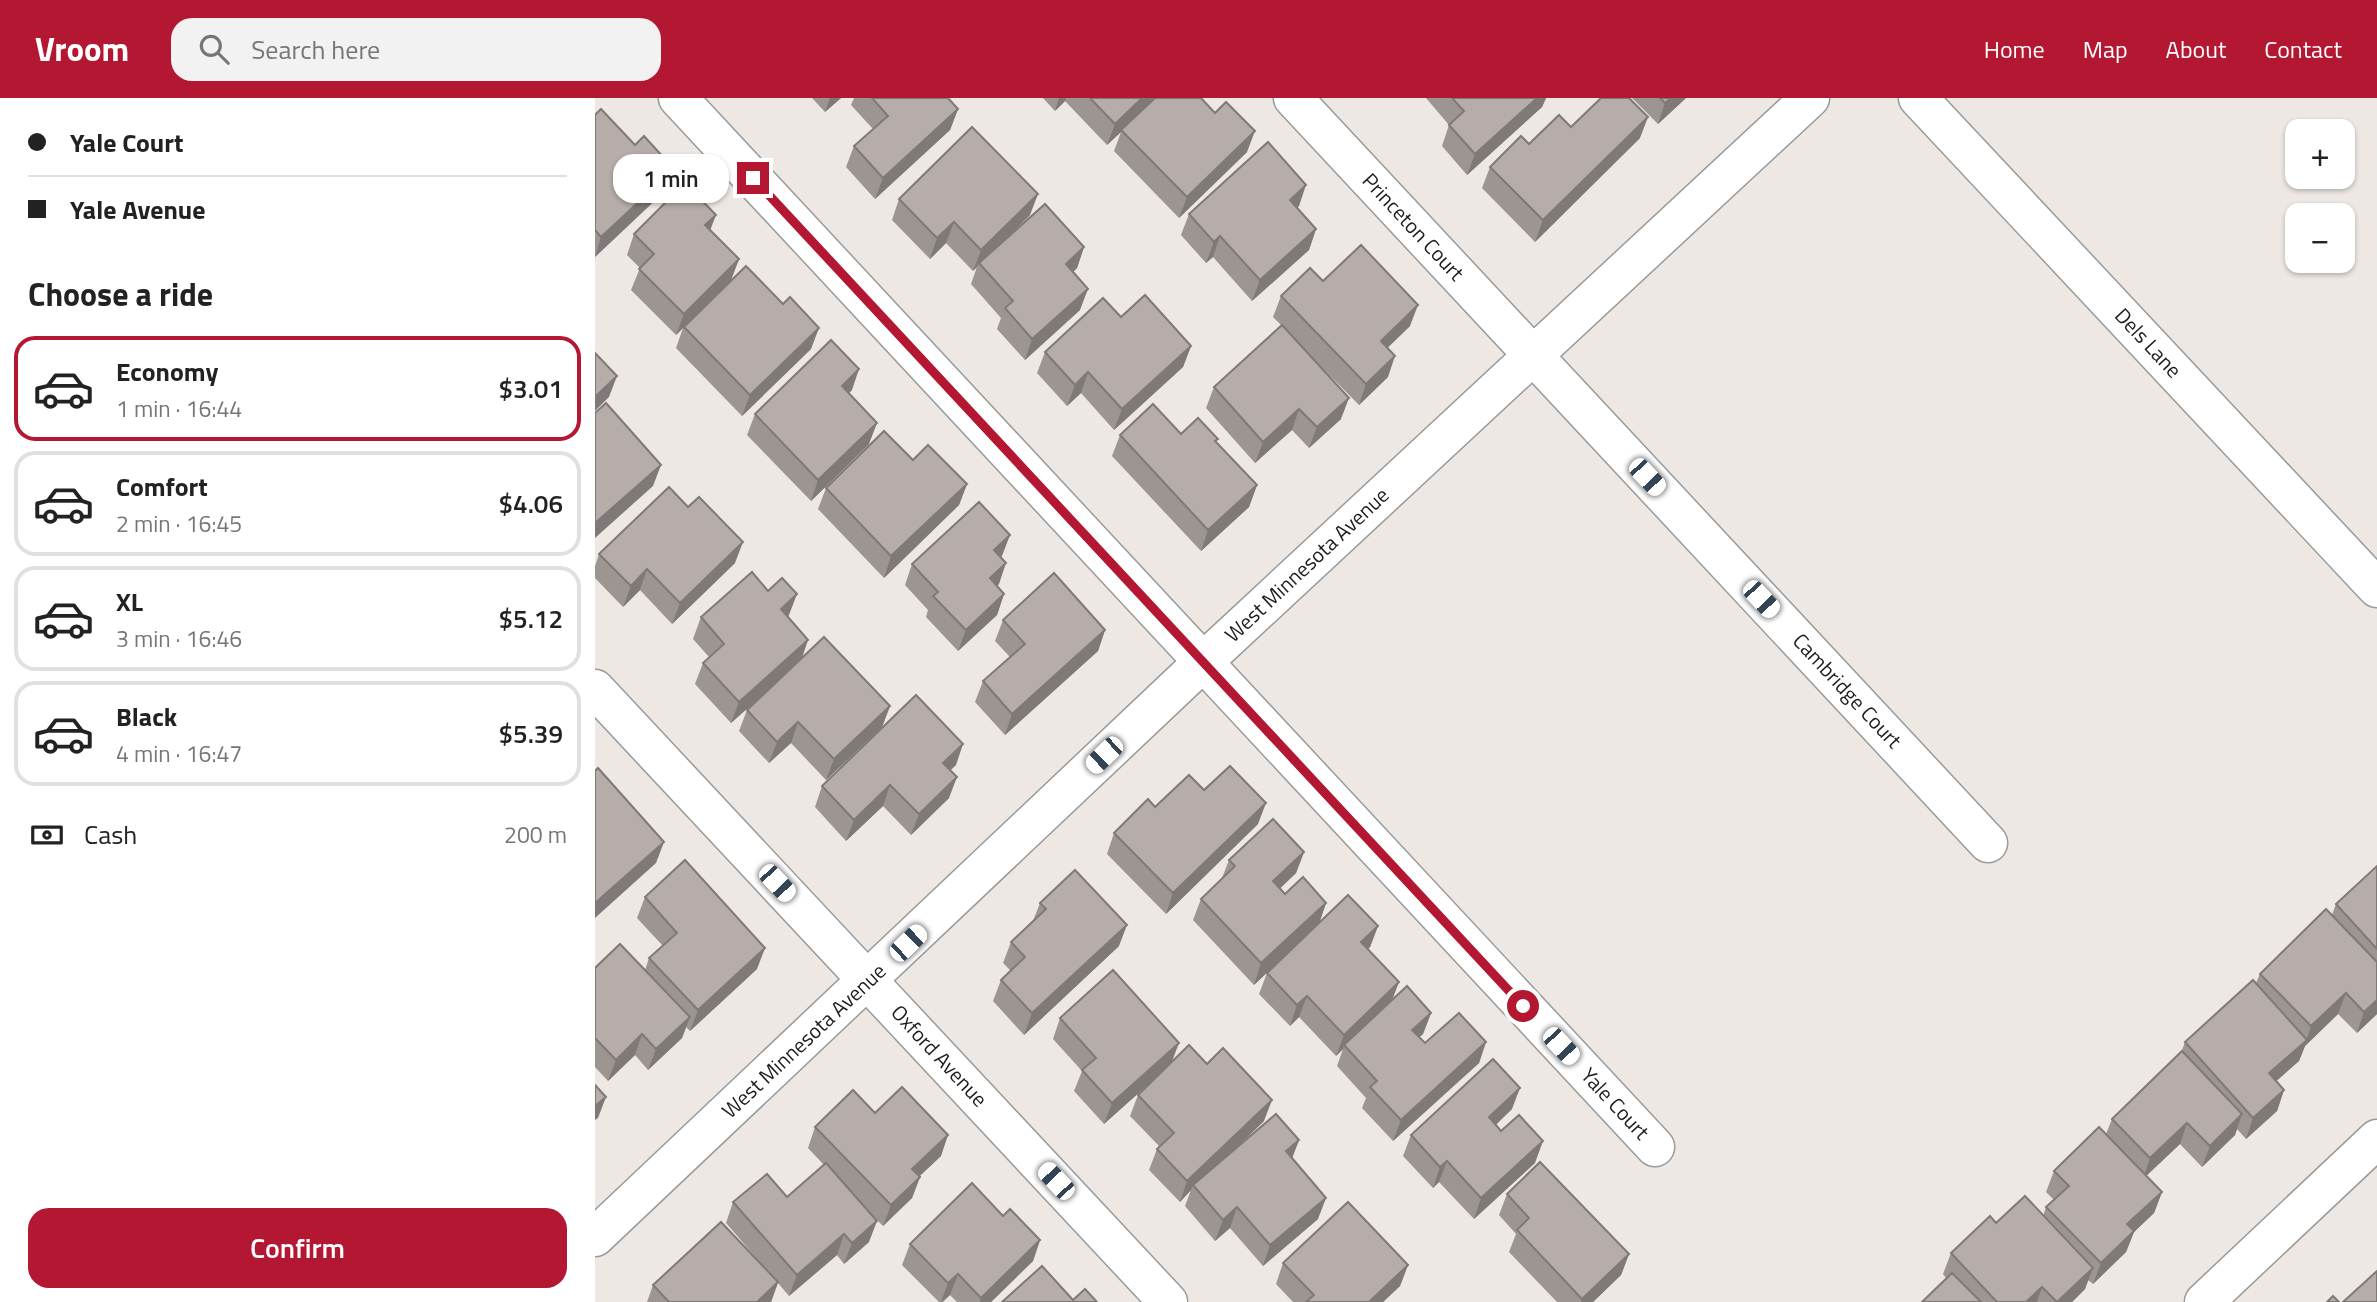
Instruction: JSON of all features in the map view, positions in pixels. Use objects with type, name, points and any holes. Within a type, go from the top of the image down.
[{"type":"street","name":"Yale Court","points":[[678,98],[1655,1147]]},
{"type":"street","name":"Princeton Court","points":[[1293,98],[1534,356]]},
{"type":"street","name":"West Minnesota Avenue","points":[[595,1237],[1203,662],[1810,98]]},
{"type":"street","name":"Dels Lane","points":[[1918,98],[2377,589]]},
{"type":"street","name":"Cambridge Court","points":[[1534,356],[1988,843]]},
{"type":"street","name":"Oxford Avenue","points":[[595,689],[1168,1302]]},
{"type":"street","points":[[2204,1302],[2377,1139]]},
{"type":"building","points":[[872,98],[948,98],[958,109],[883,178],[854,146],[888,116]]},
{"type":"building","points":[[1090,98],[1142,98],[1115,124]]},
{"type":"building","points":[[1155,98],[1201,98],[1215,113],[1226,102],[1255,131],[1187,197],[1121,130]]},
{"type":"building","points":[[1452,98],[1537,98],[1475,154],[1449,125],[1464,111]]},
{"type":"building","points":[[1601,98],[1629,98],[1648,117],[1543,220],[1490,167],[1521,136],[1529,144],[1559,115],[1571,127]]},
{"type":"building","points":[[601,109],[635,145],[644,136],[674,169],[601,237],[595,230],[595,115]]},
{"type":"building","points":[[972,127],[1038,194],[981,250],[954,222],[937,238],[899,199]]},
{"type":"building","points":[[1268,142],[1306,185],[1290,200],[1316,229],[1260,280],[1220,236],[1214,242],[1189,214]]},
{"type":"building","points":[[685,183],[716,215],[705,225],[739,259],[684,314],[639,269],[654,254],[634,234]]},
{"type":"building","points":[[1045,204],[1084,247],[1066,264],[1088,289],[1032,339],[1005,308],[1013,301],[979,263]]},
{"type":"building","points":[[1361,245],[1418,305],[1381,341],[1395,356],[1366,384],[1281,296],[1310,268],[1323,281]]},
{"type":"building","points":[[746,266],[783,304],[790,297],[819,328],[750,395],[684,327]]},
{"type":"building","points":[[1145,295],[1191,346],[1122,409],[1088,372],[1075,385],[1045,352],[1103,298],[1121,317]]},
{"type":"building","points":[[1282,325],[1349,398],[1317,427],[1299,409],[1263,442],[1214,387]]},
{"type":"building","points":[[831,340],[859,369],[842,386],[877,423],[818,480],[755,414]]},
{"type":"building","points":[[595,353],[617,376],[595,397]]},
{"type":"building","points":[[606,403],[661,465],[595,523],[595,413]]},
{"type":"building","points":[[1153,404],[1181,434],[1198,418],[1218,439],[1215,441],[1257,485],[1208,530],[1120,435]]},
{"type":"building","points":[[884,431],[913,460],[928,445],[967,484],[891,556],[826,488]]},
{"type":"building","points":[[669,487],[688,507],[699,497],[743,542],[680,603],[647,569],[631,586],[599,554]]},
{"type":"building","points":[[979,502],[1010,535],[994,550],[1006,563],[990,578],[1004,594],[966,630],[933,596],[938,592],[912,564]]},
{"type":"building","points":[[752,572],[768,591],[782,578],[797,594],[781,609],[808,640],[739,702],[703,663],[724,644],[701,617]]},
{"type":"building","points":[[1054,573],[1105,630],[1012,714],[983,681],[1025,644],[1003,620]]},
{"type":"building","points":[[824,637],[890,706],[834,759],[798,722],[777,742],[747,710]]},
{"type":"building","points":[[916,695],[963,744],[943,763],[957,777],[919,814],[890,785],[854,820],[822,786]]},
{"type":"building","points":[[1230,766],[1266,803],[1173,893],[1114,833],[1148,799],[1155,807],[1189,775],[1204,790]]},
{"type":"building","points":[[598,768],[664,842],[595,903],[595,771]]},
{"type":"building","points":[[1273,819],[1304,852],[1273,881],[1285,894],[1303,877],[1326,903],[1261,963],[1201,899],[1235,866],[1229,860]]},
{"type":"building","points":[[685,860],[765,948],[698,1010],[649,958],[677,933],[645,897]]},
{"type":"building","points":[[2377,866],[2377,949],[2336,904]]},
{"type":"building","points":[[1075,870],[1127,925],[1032,1013],[1001,980],[1025,957],[1011,942],[1046,909],[1040,903]]},
{"type":"building","points":[[1348,895],[1378,926],[1361,942],[1399,982],[1344,1035],[1307,996],[1297,1005],[1267,973]]},
{"type":"building","points":[[2326,909],[2377,962],[2377,1000],[2364,1012],[2346,993],[2311,1026],[2260,974]]},
{"type":"building","points":[[620,944],[690,1017],[656,1049],[642,1034],[616,1060],[595,1038],[595,968]]},
{"type":"building","points":[[1113,970],[1179,1043],[1112,1103],[1082,1070],[1096,1058],[1060,1018]]},
{"type":"building","points":[[2253,980],[2307,1040],[2269,1073],[2284,1090],[2253,1118],[2185,1042]]},
{"type":"building","points":[[1407,986],[1431,1013],[1412,1030],[1425,1043],[1459,1013],[1486,1042],[1401,1120],[1370,1087],[1377,1081],[1344,1045]]},
{"type":"building","points":[[1189,1045],[1207,1064],[1223,1048],[1272,1100],[1187,1181],[1157,1149],[1174,1133],[1138,1095]]},
{"type":"building","points":[[2182,1051],[2242,1114],[2210,1146],[2187,1123],[2150,1158],[2112,1119]]},
{"type":"building","points":[[1493,1059],[1520,1088],[1489,1117],[1501,1131],[1519,1115],[1543,1141],[1481,1198],[1447,1161],[1440,1167],[1411,1135]]},
{"type":"building","points":[[595,1085],[606,1097],[595,1106]]},
{"type":"building","points":[[902,1087],[948,1135],[912,1169],[920,1177],[891,1205],[815,1127],[853,1090],[875,1113]]},
{"type":"building","points":[[1276,1114],[1299,1140],[1286,1151],[1326,1198],[1270,1245],[1237,1207],[1223,1220],[1193,1185]]},
{"type":"building","points":[[2099,1127],[2162,1192],[2127,1224],[2134,1231],[2101,1263],[2046,1207],[2069,1186],[2054,1171]]},
{"type":"building","points":[[1540,1162],[1629,1254],[1582,1299],[1517,1230],[1529,1218],[1507,1194]]},
{"type":"building","points":[[826,1163],[877,1221],[852,1243],[844,1234],[797,1275],[733,1202],[767,1174],[787,1197]]},
{"type":"building","points":[[972,1183],[1003,1216],[1010,1209],[1040,1240],[981,1298],[958,1274],[948,1283],[910,1244]]},
{"type":"building","points":[[2025,1196],[2093,1268],[2057,1302],[2042,1287],[2026,1302],[1997,1302],[1951,1253],[1990,1216],[1996,1223]]},
{"type":"building","points":[[1348,1202],[1408,1265],[1369,1302],[1306,1302],[1314,1295],[1283,1263]]},
{"type":"building","points":[[721,1222],[778,1282],[757,1302],[669,1302],[653,1285]]},
{"type":"building","points":[[1042,1266],[1073,1300],[1085,1289],[1097,1302],[1002,1302]]},
{"type":"building","points":[[2377,1271],[2377,1302],[2343,1302]]},
{"type":"building","points":[[1952,1273],[1981,1302],[1922,1302]]},
{"type":"building","points":[[2333,1296],[2339,1302],[2327,1302]]},
{"type":"route","points":[[753,178],[1523,1006]]}]
